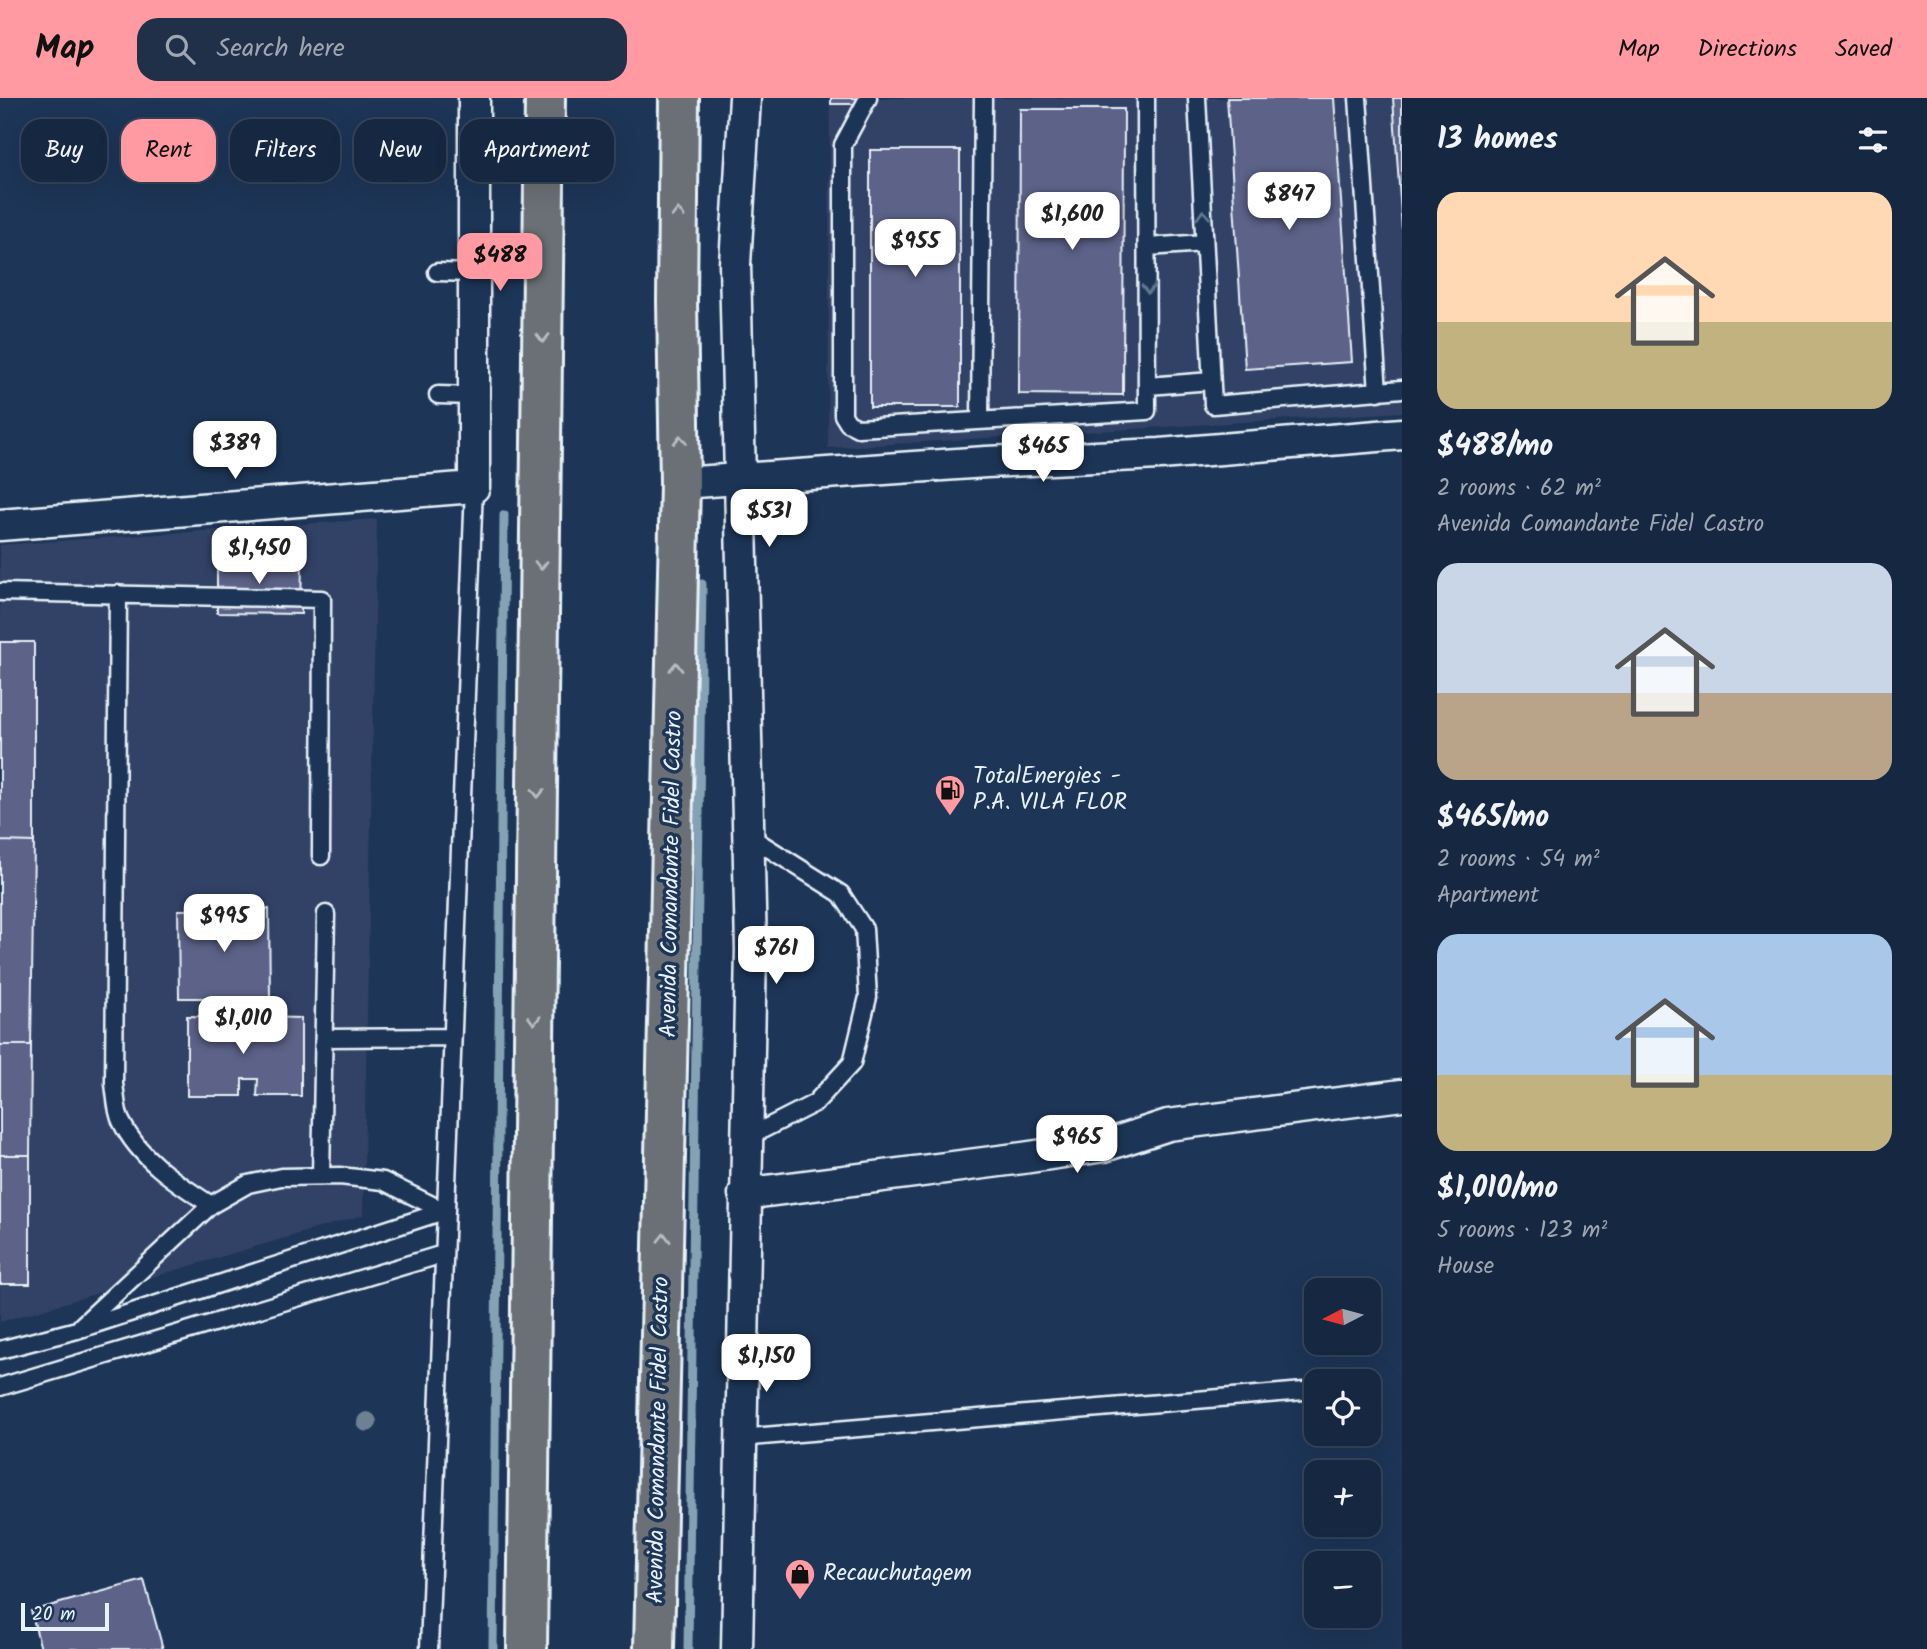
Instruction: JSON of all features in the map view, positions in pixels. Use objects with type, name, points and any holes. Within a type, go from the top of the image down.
[{"type":"highway","points":[[527,1649],[545,98]]},
{"type":"highway","name":"Avenida Comandante Fidel Castro","points":[[654,1649],[680,483],[677,301],[679,98]]},
{"type":"street","points":[[0,525],[474,487],[474,98]]},
{"type":"street","points":[[737,1649],[744,1194],[748,1137],[749,835],[735,264],[745,98]]},
{"type":"street","points":[[680,483],[1160,454],[1402,434]]},
{"type":"street","points":[[744,1194],[1104,1146],[1168,1125],[1402,1095]]},
{"type":"lane","points":[[868,98],[843,145],[843,415],[848,424],[858,428],[1147,411],[1146,98]]},
{"type":"lane","points":[[980,421],[983,98]]},
{"type":"lane","points":[[1197,98],[1213,405],[1402,389]]},
{"type":"lane","points":[[1358,98],[1378,391]]},
{"type":"lane","points":[[1148,247],[1205,243]]},
{"type":"lane","points":[[437,272],[474,273]]},
{"type":"lane","points":[[1147,386],[1211,381]]},
{"type":"lane","points":[[438,395],[474,396]]},
{"type":"lane","points":[[429,1649],[474,487]]},
{"type":"lane","points":[[0,592],[322,599],[321,856]]},
{"type":"lane","points":[[118,594],[114,1084],[120,1119],[139,1150],[177,1183],[211,1205]]},
{"type":"lane","points":[[748,1137],[815,1102],[852,1063],[868,998],[864,929],[841,894],[749,835]]},
{"type":"lane","points":[[321,1176],[326,914]]},
{"type":"lane","points":[[325,1038],[452,1037]]},
{"type":"lane","points":[[77,1330],[211,1205],[248,1184],[281,1177],[321,1176],[383,1181],[444,1211]]},
{"type":"lane","points":[[0,1350],[77,1330],[444,1211]]},
{"type":"lane","points":[[0,1387],[443,1254]]},
{"type":"lane","points":[[739,1438],[1304,1391]]},
{"type":"shaded area","points":[[830,98],[1402,98],[1402,412],[828,448]]},
{"type":"shaded area","points":[[377,519],[363,1215],[0,1322],[0,545]]},
{"type":"building","points":[[831,98],[863,98],[863,104],[831,104]]},
{"type":"building","points":[[1227,98],[1334,98],[1352,362],[1245,369]]},
{"type":"building","points":[[1393,98],[1402,98],[1402,229]]},
{"type":"building","points":[[1020,109],[1124,109],[1123,395],[1019,394]]},
{"type":"building","points":[[870,150],[960,150],[960,407],[870,407]]},
{"type":"building","points":[[217,558],[302,559],[301,614],[217,613]]},
{"type":"building","points":[[0,642],[34,642],[34,842],[0,841]]},
{"type":"building","points":[[0,841],[34,842],[31,1045],[0,1045]]},
{"type":"building","points":[[269,909],[270,998],[179,998],[178,910]]},
{"type":"building","points":[[187,1016],[243,1017],[242,1034],[257,1034],[258,1017],[301,1018],[301,1096],[257,1096],[258,1079],[242,1079],[242,1096],[187,1096]]},
{"type":"building","points":[[0,1045],[31,1045],[30,1155],[0,1155]]},
{"type":"building","points":[[0,1155],[30,1155],[30,1284],[0,1284]]},
{"type":"building","points":[[144,1580],[163,1649],[41,1649],[31,1611]]},
{"type":"waterway","points":[[493,1649],[504,515]]},
{"type":"waterway","points":[[688,1649],[702,584]]},
{"type":"place","name":"TotalEnergies - P.A. VILA FLOR","points":[[950,817]]},
{"type":"place","name":"Recauchutagem","points":[[800,1601]]}]
